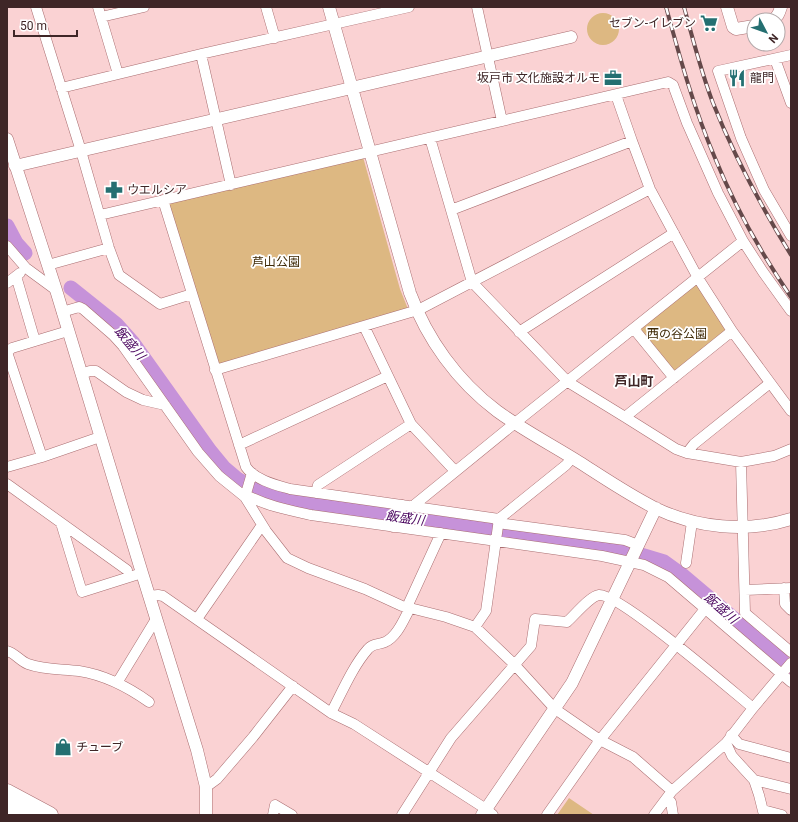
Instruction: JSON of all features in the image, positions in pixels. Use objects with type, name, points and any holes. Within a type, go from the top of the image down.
[{"type":"highway","points":[[7,792],[50,815]]},
{"type":"highway","points":[[7,806],[24,815]]},
{"type":"street","points":[[36,7],[81,151],[109,248],[119,275],[160,304],[192,294]]},
{"type":"street","points":[[118,74],[99,12],[144,7]]},
{"type":"street","points":[[266,7],[275,38]]},
{"type":"street","points":[[329,7],[404,273],[416,310],[430,336],[457,374],[485,401],[515,423],[656,508],[692,522],[716,526],[743,527],[791,519]]},
{"type":"street","points":[[61,88],[393,9],[409,7]]},
{"type":"street","points":[[477,7],[502,121]]},
{"type":"street","points":[[727,7],[734,28],[746,27]]},
{"type":"street","points":[[15,166],[571,37]]},
{"type":"street","points":[[201,54],[231,184]]},
{"type":"street","points":[[791,55],[718,71],[741,138],[764,190],[791,236]]},
{"type":"street","points":[[775,59],[791,103]]},
{"type":"street","points":[[100,215],[668,82],[673,85],[687,124],[709,175],[744,242],[791,311]]},
{"type":"street","points":[[616,95],[650,189],[698,278],[732,331],[791,411]]},
{"type":"street","points":[[430,138],[472,282],[568,382],[676,449],[741,462],[774,456],[791,449]]},
{"type":"street","points":[[7,139],[56,290],[197,750],[206,787],[206,815]]},
{"type":"street","points":[[451,210],[632,142]]},
{"type":"street","points":[[215,370],[416,310],[650,189]]},
{"type":"street","points":[[163,200],[246,467],[252,473],[278,486],[498,522],[625,540],[638,546]]},
{"type":"street","points":[[519,332],[674,233]]},
{"type":"street","points":[[394,526],[405,507],[456,471],[744,242]]},
{"type":"street","points":[[7,246],[26,268],[56,290]]},
{"type":"street","points":[[48,265],[109,248]]},
{"type":"street","points":[[7,283],[26,268]]},
{"type":"street","points":[[16,276],[35,341]]},
{"type":"street","points":[[62,312],[79,307],[113,335],[130,356],[198,452],[219,476],[246,495],[258,501],[292,511],[631,560],[668,577],[783,673],[791,682]]},
{"type":"street","points":[[364,326],[411,424],[456,471]]},
{"type":"street","points":[[634,329],[674,378]]},
{"type":"street","points":[[42,457],[7,352],[12,348],[68,331]]},
{"type":"street","points":[[625,416],[732,331]]},
{"type":"street","points":[[81,374],[96,371],[126,392],[143,400],[165,405]]},
{"type":"street","points":[[239,445],[388,376]]},
{"type":"street","points":[[686,452],[770,382]]},
{"type":"street","points":[[316,492],[318,486],[411,424]]},
{"type":"street","points":[[7,467],[42,457],[100,437]]},
{"type":"street","points":[[475,627],[486,611],[498,522],[566,465],[572,458]]},
{"type":"street","points":[[741,462],[745,613],[791,652]]},
{"type":"street","points":[[252,473],[246,495],[262,525],[282,553],[290,560],[329,577],[365,589],[408,608],[446,617],[475,627],[514,664],[554,709],[600,740],[632,757],[672,790]]},
{"type":"street","points":[[7,484],[127,570]]},
{"type":"street","points":[[149,596],[164,596],[331,713],[354,724],[429,772],[487,813],[572,683],[656,508]]},
{"type":"street","points":[[686,563],[692,522]]},
{"type":"street","points":[[61,523],[82,592],[142,573]]},
{"type":"street","points":[[197,619],[262,525]]},
{"type":"street","points":[[331,713],[368,648],[374,644],[385,642],[394,635],[408,608],[441,533]]},
{"type":"street","points":[[745,590],[788,588],[785,604],[791,610]]},
{"type":"street","points":[[402,815],[451,738],[531,646],[535,619],[567,622],[593,598],[599,595],[613,599],[677,645],[753,708]]},
{"type":"street","points":[[547,815],[600,740],[705,609]]},
{"type":"street","points":[[117,683],[156,620]]},
{"type":"street","points":[[7,651],[12,652],[26,663],[42,667],[96,675],[117,683],[148,702]]},
{"type":"street","points":[[654,815],[672,790],[729,739],[791,663]]},
{"type":"street","points":[[206,787],[217,779],[253,737],[293,686]]},
{"type":"street","points":[[729,739],[739,744],[791,758]]},
{"type":"street","points":[[729,739],[732,756],[754,780],[763,813],[782,815]]},
{"type":"street","points":[[754,780],[791,789]]},
{"type":"street","points":[[670,802],[673,815]]},
{"type":"street","points":[[273,815],[275,805],[292,815]]},
{"type":"green space","points":[[603,13],[609,14],[616,20],[619,29],[618,35],[612,42],[603,45],[597,44],[590,38],[587,29],[588,23],[594,16]]},
{"type":"green space","name":"芦山公園","points":[[363,157],[400,289],[408,309],[220,364],[217,362],[169,205],[170,202]]},
{"type":"green space","name":"西の谷公園","points":[[694,285],[698,285],[725,327],[725,331],[674,372],[670,371],[640,328]]},
{"type":"green space","points":[[569,798],[594,815],[557,815]]},
{"type":"waterway","name":"飯盛川","points":[[7,226],[16,243],[25,253]]},
{"type":"waterway","name":"飯盛川","points":[[71,288],[116,324],[133,343],[210,451],[224,468],[237,479],[259,492],[275,497],[345,509],[624,550],[664,562],[682,575],[773,652],[791,670]]},
{"type":"railway","points":[[666,7],[682,64],[707,140],[731,194],[749,229],[769,264],[791,297]]},
{"type":"railway","points":[[684,7],[697,55],[721,123],[769,218],[791,255]]},
{"type":"place","name":"セブン-イレブン","points":[[709,23]]},
{"type":"place","name":"坂戸市 文化施設オルモ","points":[[613,78]]},
{"type":"place","name":"龍門","points":[[737,78]]},
{"type":"place","name":"ウエルシア","points":[[114,190]]},
{"type":"place","name":"チューブ","points":[[63,747]]},
{"type":"district","name":"芦山町","points":[[634,381]]}]
